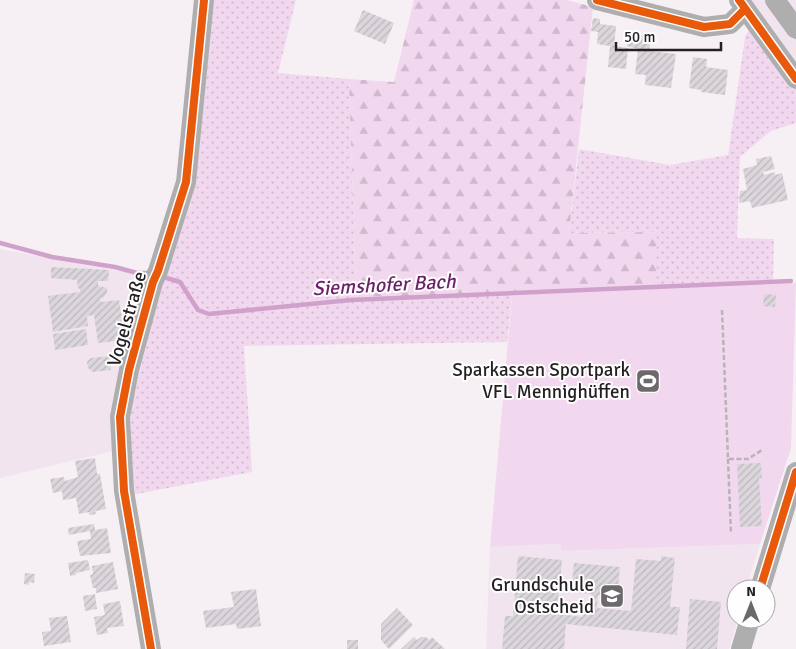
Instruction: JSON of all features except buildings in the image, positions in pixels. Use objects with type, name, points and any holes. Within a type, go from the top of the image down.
[{"type":"street","name":"Vogelstraße","points":[[152,649],[124,491],[120,417],[129,370],[155,277],[186,182],[204,0]]},
{"type":"street","points":[[597,0],[704,27],[730,24],[741,5],[796,80]]},
{"type":"street","points":[[775,0],[796,29]]},
{"type":"street","points":[[763,579],[796,472]]},
{"type":"street","points":[[741,649],[747,629]]},
{"type":"path","points":[[722,310],[731,534]]},
{"type":"path","points":[[728,459],[748,459],[762,450]]},
{"type":"shaded area","points":[[741,0],[796,0],[796,72]]},
{"type":"shaded area","points":[[0,249],[132,273],[162,281],[130,410],[130,447],[0,478]]},
{"type":"shaded area","name":"Grundschule Ostscheid","points":[[560,544],[561,551],[760,544],[749,579],[726,579],[726,629],[735,629],[729,649],[486,649],[490,547]]},
{"type":"green space","points":[[201,0],[296,0],[278,73],[349,79],[356,299],[512,295],[507,342],[244,346],[252,472],[131,495],[130,410],[162,282],[181,182]]},
{"type":"green space","points":[[414,0],[567,0],[593,7],[569,233],[657,232],[656,290],[356,299],[349,79],[394,82]]},
{"type":"green space","points":[[754,20],[796,72],[796,123],[771,131],[740,157],[737,238],[774,239],[773,284],[656,290],[656,232],[569,233],[579,149],[670,165],[728,155],[745,37]]},
{"type":"green space","name":"Sparkassen Sportpark VFL Mennighüffen","points":[[796,283],[791,448],[760,544],[561,551],[560,544],[490,547],[512,295]]},
{"type":"waterway","name":"Siemshofer Bach","points":[[0,243],[52,257],[115,267],[137,273],[150,273]]},
{"type":"waterway","name":"Siemshofer Bach","points":[[160,276],[180,282],[198,310],[209,314],[351,300],[791,281]]},
{"type":"cycle path","points":[[151,649],[124,491],[120,417],[129,370],[153,282],[186,182],[204,0]]},
{"type":"cycle path","points":[[597,0],[704,27],[730,24],[744,10]]},
{"type":"cycle path","points":[[739,0],[796,79]]},
{"type":"cycle path","points":[[763,579],[796,472]]},
{"type":"place","name":"Sparkassen Sportpark VFL Mennighüffen","points":[[648,381]]},
{"type":"place","name":"Grundschule Ostscheid","points":[[612,596]]}]
